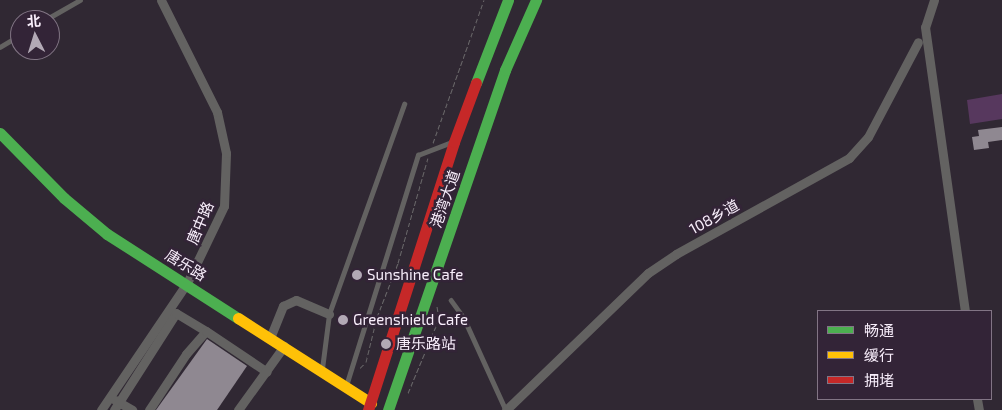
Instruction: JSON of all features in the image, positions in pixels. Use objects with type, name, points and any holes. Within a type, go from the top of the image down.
[{"type":"main road","name":"港湾大道","points":[[373,408],[454,142],[508,0]]},
{"type":"main road","name":"港湾大道","points":[[388,410],[505,70],[536,0]]},
{"type":"main road","name":"唐乐路","points":[[0,133],[64,198],[108,234],[284,346],[346,387],[373,408]]},
{"type":"street","name":"唐中路","points":[[100,410],[187,283],[224,206],[226,153],[217,112],[161,0]]},
{"type":"street","points":[[934,0],[925,27],[965,310]]},
{"type":"street","name":"108乡道","points":[[506,410],[648,273],[676,254],[849,158],[868,138],[918,42]]},
{"type":"street","points":[[270,338],[283,306],[296,300],[329,314]]},
{"type":"street","points":[[116,406],[176,313],[267,372]]},
{"type":"street","points":[[149,410],[186,354],[206,331]]},
{"type":"street","points":[[238,410],[284,346]]},
{"type":"street","points":[[109,396],[116,406],[132,410]]},
{"type":"lane","points":[[60,11],[80,0]]},
{"type":"lane","points":[[322,371],[329,314],[404,104]]},
{"type":"lane","points":[[346,387],[418,155],[454,142]]},
{"type":"lane","points":[[451,300],[464,318],[506,410]]},
{"type":"path","points":[[360,368],[366,362],[377,317],[398,263],[431,149],[484,0]]},
{"type":"path","points":[[406,397],[438,318],[437,302]]},
{"type":"shaded area","points":[[1002,94],[1002,119],[970,124],[967,100]]},
{"type":"building","points":[[1002,127],[1002,140],[988,142],[989,148],[974,150],[972,137],[979,136],[978,130]]},
{"type":"building","points":[[207,339],[247,366],[217,410],[156,410]]},
{"type":"traffic: fast","points":[[476,83],[508,0]]},
{"type":"traffic: fast","points":[[388,410],[505,70],[536,0]]},
{"type":"traffic: fast","points":[[0,133],[64,198],[107,234],[238,318]]},
{"type":"traffic: slow","points":[[238,318],[371,403]]},
{"type":"traffic: jam","points":[[368,410],[454,142],[476,83]]},
{"type":"place","name":"Sunshine Cafe","points":[[357,275]]},
{"type":"place","name":"Greenshield Cafe","points":[[343,320]]},
{"type":"place","name":"唐乐路站","points":[[386,344]]}]
